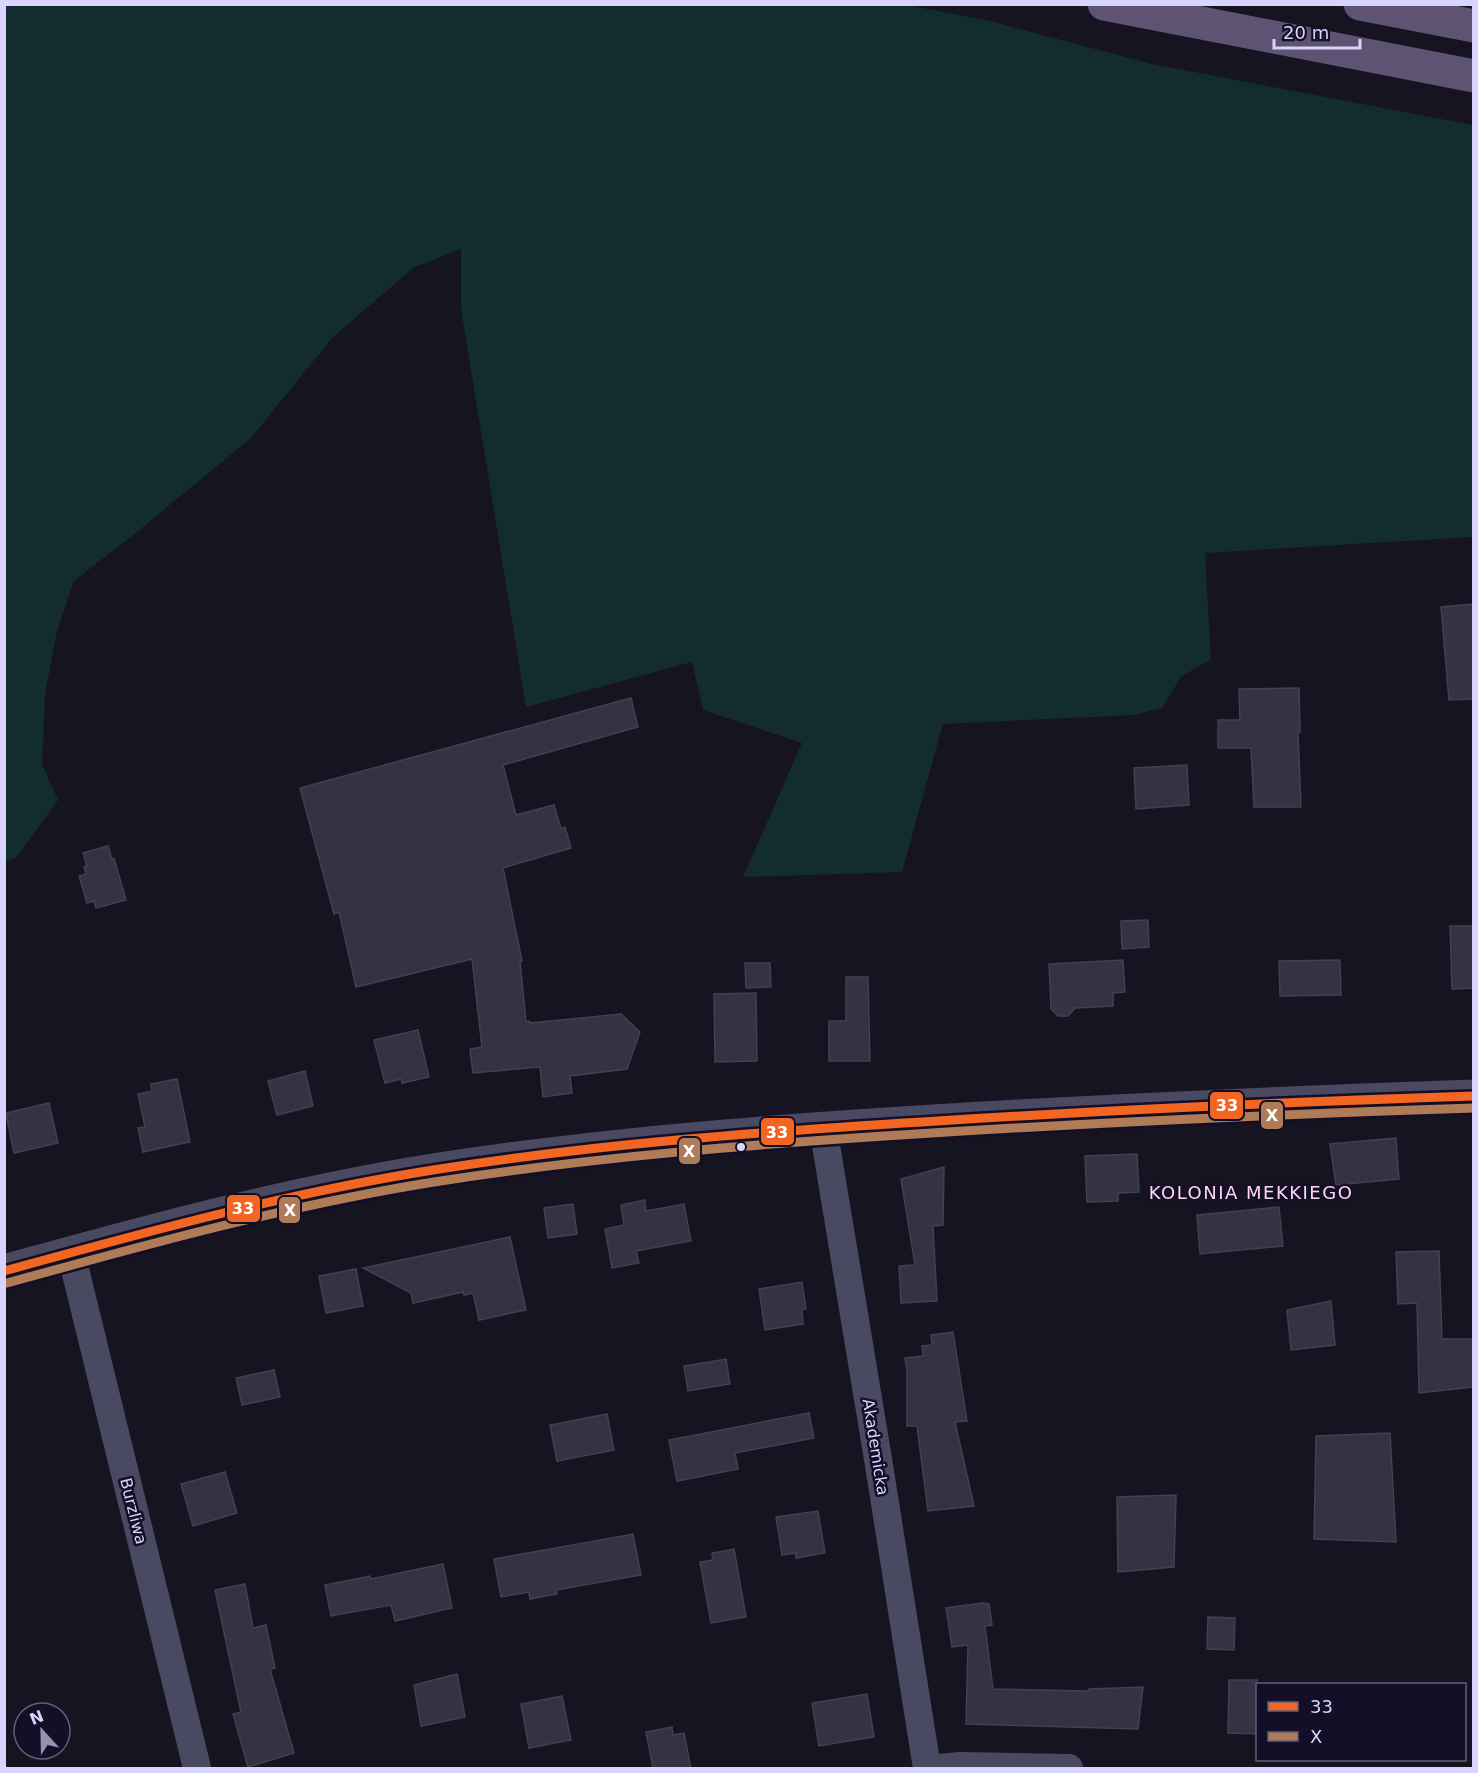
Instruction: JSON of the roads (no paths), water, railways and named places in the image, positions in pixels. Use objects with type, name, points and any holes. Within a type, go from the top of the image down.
[{"type":"main road","points":[[1104,4],[1459,73],[1473,90]]},
{"type":"main road","points":[[1360,4],[1473,26]]},
{"type":"street","points":[[4,1271],[299,1195],[429,1171],[559,1152],[823,1127],[1139,1110],[1473,1096]]},
{"type":"street","name":"Akademicka","points":[[823,1127],[927,1768]]},
{"type":"street","name":"Burzliwa","points":[[71,1253],[197,1768]]},
{"type":"street","points":[[939,1768],[960,1766],[1069,1768]]},
{"type":"district","name":"KOLONIA MEKKIEGO","points":[[1251,1193]]}]
